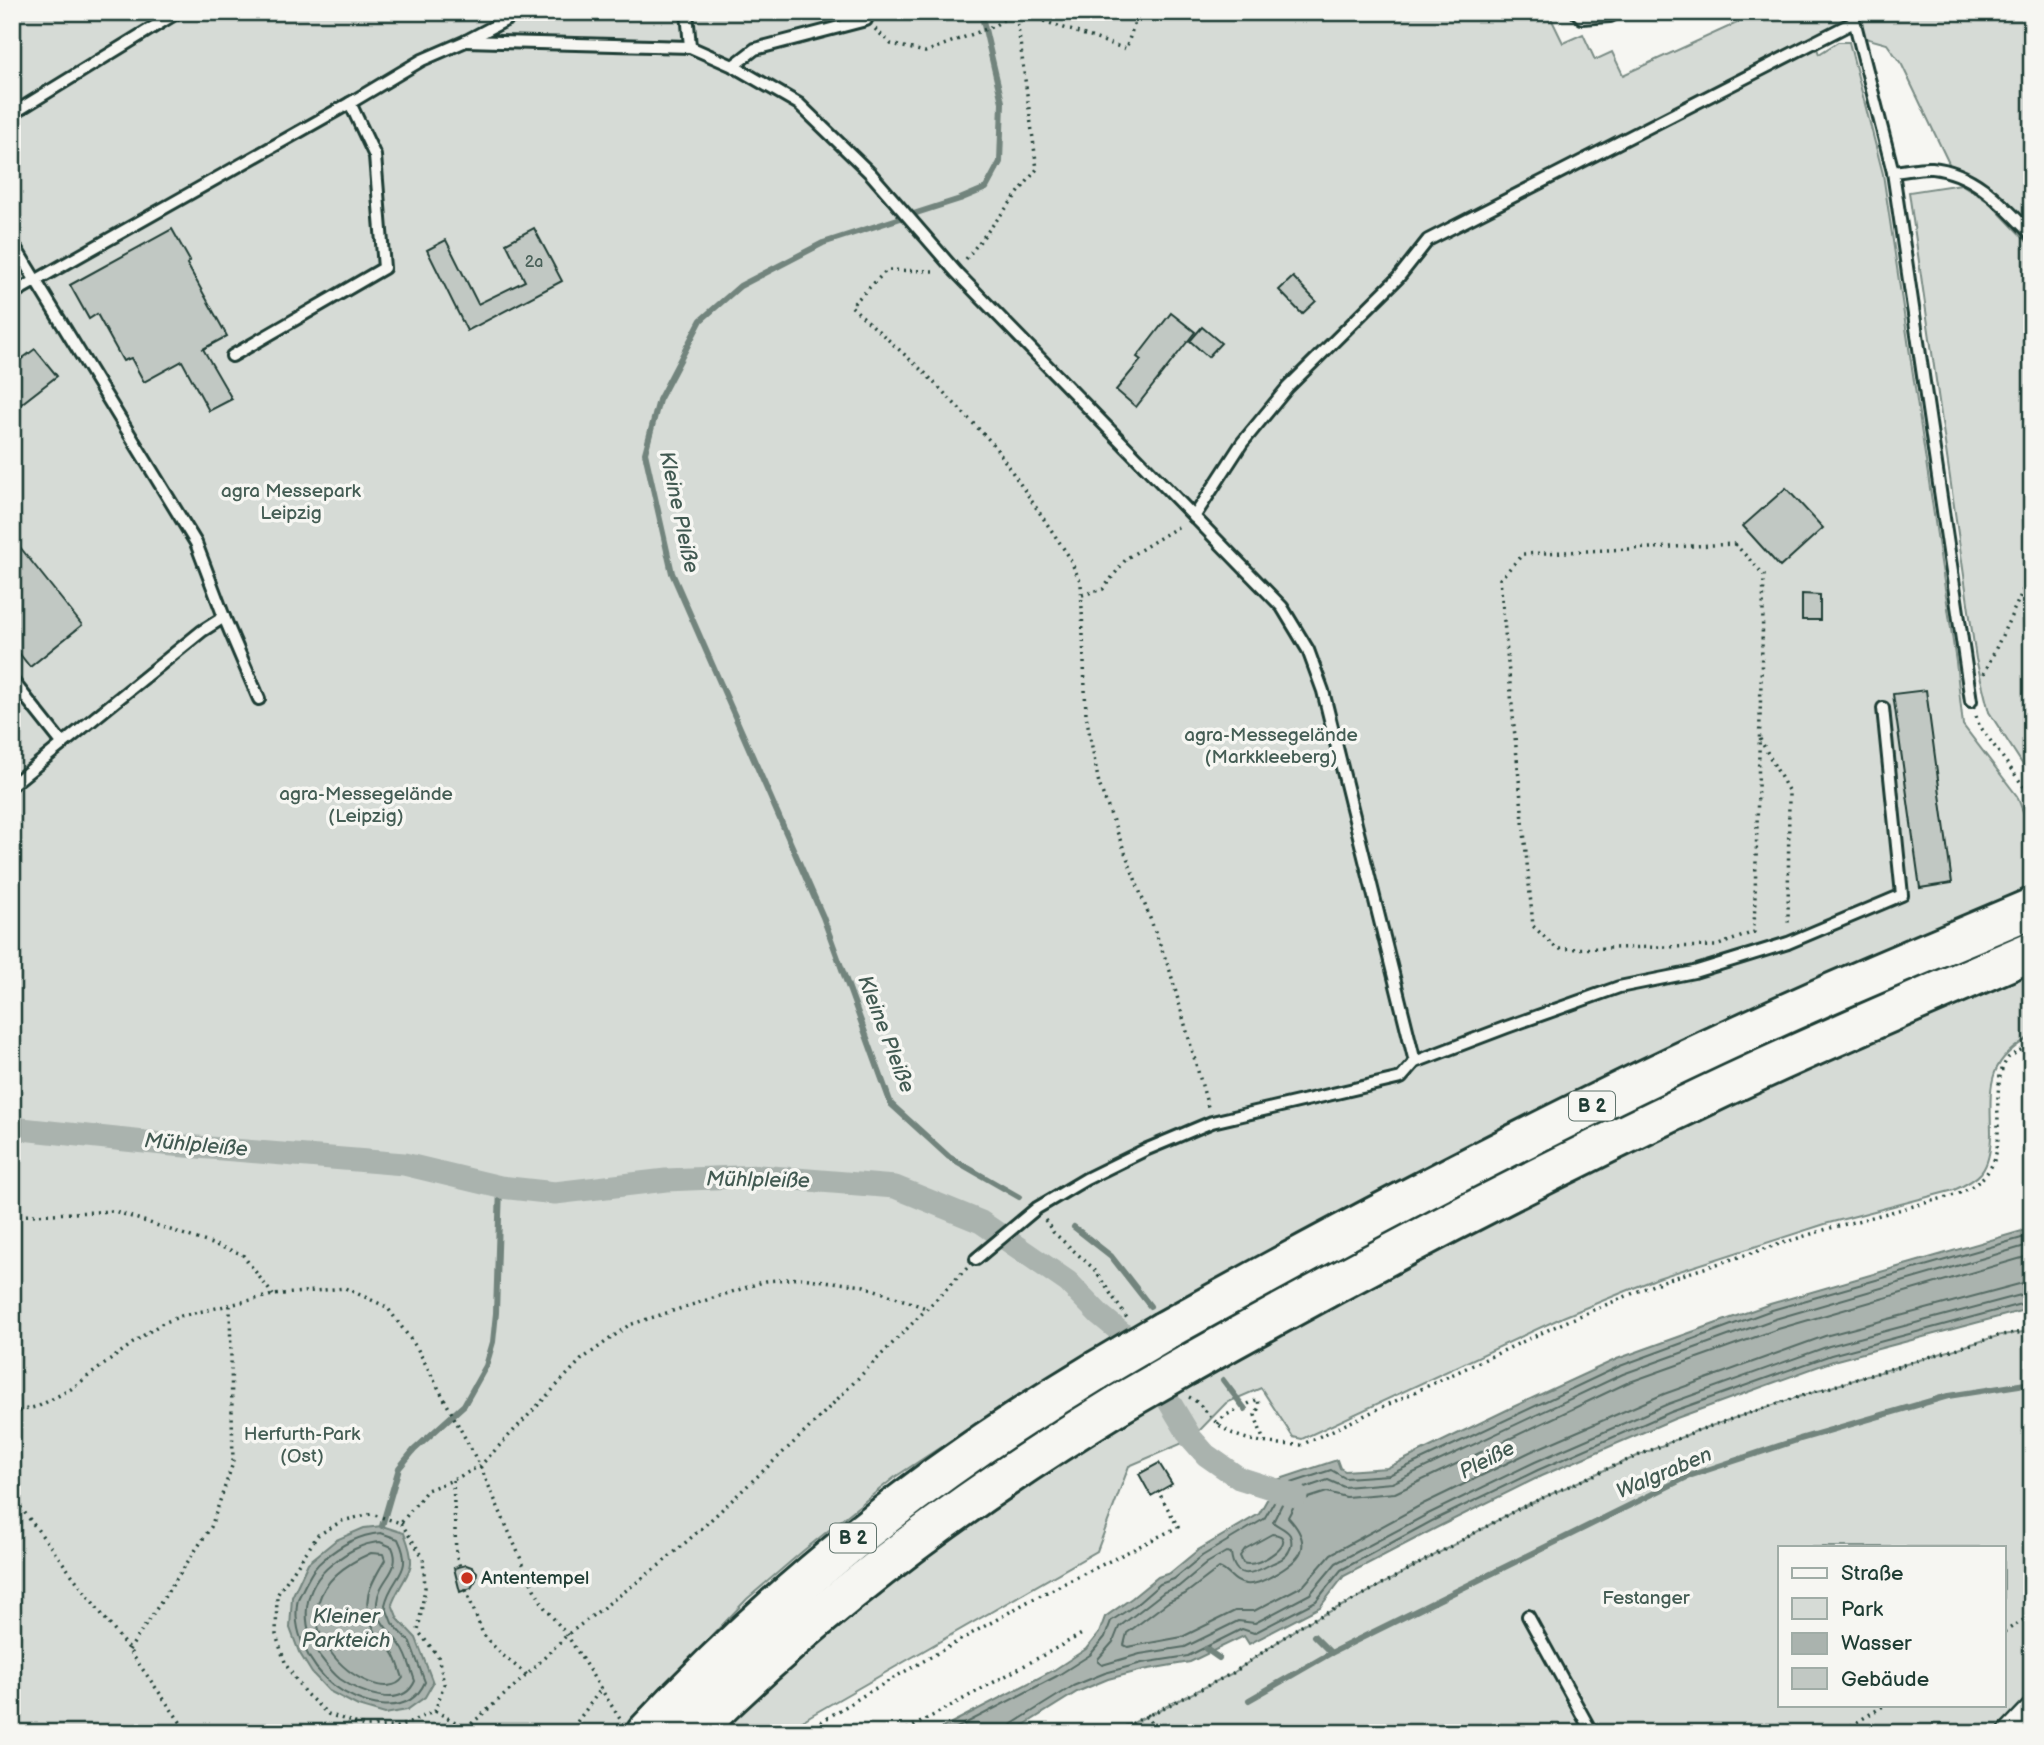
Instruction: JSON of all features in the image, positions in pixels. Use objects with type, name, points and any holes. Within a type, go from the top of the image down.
[{"type":"highway","name":"B 2","points":[[692,1733],[714,1687],[776,1604],[862,1531],[1018,1419],[1097,1371],[1147,1329],[1582,1111],[1808,1004],[2032,908]]},
{"type":"highway","name":"B 2","points":[[635,1730],[714,1687],[795,1637],[884,1564],[1028,1461],[1119,1405],[1187,1381],[1387,1254],[1590,1152],[1830,1038],[2032,951]]},
{"type":"street","points":[[2009,1733],[2032,1709]]},
{"type":"lane","points":[[12,114],[178,12]]},
{"type":"lane","points":[[12,294],[422,60],[521,12]]},
{"type":"lane","points":[[687,12],[690,47]]},
{"type":"lane","points":[[1576,12],[1582,18],[1609,16],[1618,12]]},
{"type":"lane","points":[[733,66],[755,49],[866,16]]},
{"type":"lane","points":[[1194,517],[1242,443],[1288,387],[1398,278],[1428,240],[1853,17],[1894,172],[1971,701]]},
{"type":"lane","points":[[466,41],[690,47],[733,66],[799,104],[871,174],[956,272],[1282,607],[1308,650],[1323,691],[1415,1062]]},
{"type":"lane","points":[[232,356],[384,268],[375,156],[350,103]]},
{"type":"lane","points":[[1894,172],[1932,168],[1964,176],[1995,197],[2032,235]]},
{"type":"lane","points":[[12,242],[196,542],[259,699]]},
{"type":"lane","points":[[12,785],[202,631],[224,617]]},
{"type":"lane","points":[[12,680],[62,743]]},
{"type":"lane","points":[[976,1259],[1037,1208],[1086,1179],[1133,1155],[1212,1122],[1401,1078],[1415,1062],[1619,986],[1694,972],[1788,943],[1902,895],[1883,708]]},
{"type":"lane","points":[[1528,1616],[1592,1733]]},
{"type":"path","points":[[1016,12],[1126,49],[1138,12]]},
{"type":"path","points":[[866,16],[891,44],[925,52],[994,26],[1016,12]]},
{"type":"path","points":[[1016,12],[1037,169],[956,272],[887,270],[851,306],[926,374],[994,445],[1068,555],[1081,583],[1086,715],[1099,784],[1170,971],[1212,1122]]},
{"type":"path","points":[[1082,595],[1104,589],[1127,558],[1194,517]]},
{"type":"path","points":[[1759,737],[1754,932],[1716,946],[1557,949],[1533,926],[1500,579],[1523,554],[1735,544],[1764,575],[1759,737],[1789,792],[1788,943]]},
{"type":"path","points":[[2032,571],[1971,701],[1979,725],[2027,791],[2032,803]]},
{"type":"path","points":[[1187,1381],[1196,1401],[1218,1424],[1243,1438],[1301,1445],[1565,1322],[1660,1282],[1826,1229],[1955,1195],[1984,1178],[1994,1162],[1998,1144],[1999,1076],[2009,1058],[2032,1044]]},
{"type":"path","points":[[1037,1208],[1053,1232],[1094,1269],[1125,1314],[1147,1329]]},
{"type":"path","points":[[12,1216],[114,1211],[242,1254],[273,1295]]},
{"type":"path","points":[[461,1733],[527,1675],[567,1635],[702,1529],[806,1431],[976,1259]]},
{"type":"path","points":[[401,1523],[428,1490],[480,1466],[581,1360],[629,1325],[766,1281],[801,1278],[864,1286],[926,1308]]},
{"type":"path","points":[[12,1413],[38,1406],[72,1389],[161,1324],[181,1315],[273,1295],[345,1288],[387,1307],[417,1348],[446,1399],[545,1608],[567,1635],[601,1689],[635,1730]]},
{"type":"path","points":[[129,1650],[211,1527],[233,1463],[230,1305]]},
{"type":"path","points":[[1113,1733],[1233,1673],[1303,1624],[1350,1602],[1518,1509],[1600,1472],[1696,1432],[1782,1402],[2001,1335],[2032,1331]]},
{"type":"path","points":[[1248,1404],[1258,1399],[1259,1407],[1255,1415],[1264,1442]]},
{"type":"path","points":[[1218,1424],[1224,1416],[1239,1409]]},
{"type":"path","points":[[453,1480],[456,1554],[460,1567]]},
{"type":"path","points":[[805,1731],[1029,1601],[1178,1527],[1158,1492]]},
{"type":"path","points":[[12,1496],[129,1650],[188,1733]]},
{"type":"path","points":[[371,1514],[401,1523],[423,1557],[425,1588],[418,1631],[438,1656],[444,1684],[435,1711],[399,1727],[364,1726],[328,1714],[305,1693],[286,1665],[276,1635],[277,1595],[318,1535],[342,1521],[371,1514]]},
{"type":"path","points":[[466,1590],[483,1634],[500,1653],[527,1675]]},
{"type":"path","points":[[2006,1631],[2032,1615]]},
{"type":"path","points":[[901,1733],[1082,1634]]},
{"type":"path","points":[[569,1733],[601,1689]]},
{"type":"path","points":[[1839,1733],[1883,1706]]},
{"type":"path","points":[[435,1711],[466,1728]]},
{"type":"path","points":[[1147,1714],[1154,1733]]},
{"type":"path","points":[[805,1731],[815,1733]]},
{"type":"green space","points":[[12,12],[1323,12],[1326,20],[1346,12],[1548,12],[1563,43],[1583,34],[1595,60],[1612,52],[1623,75],[1761,12],[2032,12],[2032,235],[1995,197],[1954,174],[1902,65],[1887,44],[1858,36],[1854,23],[1815,43],[1819,54],[1838,42],[1849,42],[1883,174],[1956,662],[1963,725],[2017,796],[2031,832],[2032,888],[1964,919],[1066,1365],[895,1477],[747,1599],[688,1661],[740,1714],[842,1621],[920,1560],[989,1511],[1129,1420],[1306,1318],[1627,1152],[1804,1070],[2032,973],[2032,1036],[2006,1055],[1994,1076],[1991,1088],[1990,1148],[1984,1169],[1965,1185],[1954,1190],[1825,1224],[1658,1278],[1563,1317],[1302,1439],[1293,1437],[1261,1388],[1226,1403],[1183,1443],[1129,1466],[1097,1551],[784,1733],[12,1733]]},
{"type":"green space","points":[[1961,184],[1990,203],[2032,247],[2032,779],[1989,712],[1976,659],[1909,192]]},
{"type":"green space","name":"Festanger","points":[[2032,1331],[2032,1733],[1113,1733],[1233,1673],[1303,1624],[1350,1602],[1518,1509],[1696,1431],[2001,1335]]},
{"type":"water","name":"Pleiße","points":[[2032,1228],[2032,1308],[1833,1361],[1674,1419],[1541,1476],[1344,1576],[1320,1607],[1249,1644],[1244,1636],[1190,1662],[1108,1679],[1077,1692],[1011,1733],[932,1733],[1054,1670],[1086,1649],[1099,1633],[1105,1617],[1158,1577],[1170,1573],[1198,1550],[1259,1514],[1269,1496],[1263,1494],[1267,1480],[1274,1481],[1337,1460],[1340,1468],[1345,1471],[1387,1468],[1617,1359],[1770,1304]]},
{"type":"water","name":"Kleiner Parkteich","points":[[382,1526],[404,1533],[409,1546],[411,1564],[392,1604],[398,1619],[416,1638],[433,1683],[425,1697],[407,1710],[385,1714],[358,1706],[329,1691],[312,1673],[299,1652],[290,1628],[292,1597],[308,1563],[336,1540],[364,1528]]},
{"type":"building","points":[[534,228],[562,281],[467,331],[427,250],[446,240],[478,304],[525,281],[506,243]]},
{"type":"building","points":[[172,229],[190,261],[187,264],[227,336],[203,349],[232,399],[209,411],[182,361],[144,382],[131,358],[123,361],[97,314],[89,319],[70,285]]},
{"type":"building","points":[[1293,277],[1316,301],[1302,314],[1279,290]]},
{"type":"building","points":[[1171,313],[1195,332],[1136,407],[1116,390],[1141,360],[1137,357]]},
{"type":"building","points":[[1202,327],[1221,343],[1208,357],[1190,341]]},
{"type":"building","points":[[35,349],[57,376],[12,411],[12,366]]},
{"type":"building","points":[[1786,488],[1823,528],[1780,567],[1743,526]]},
{"type":"building","points":[[12,537],[82,625],[30,667],[12,644]]},
{"type":"building","points":[[1802,594],[1820,595],[1820,620],[1802,620]]},
{"type":"building","points":[[1926,690],[1952,883],[1920,888],[1893,694]]},
{"type":"building","points":[[1159,1463],[1172,1484],[1151,1496],[1139,1474]]},
{"type":"building","points":[[466,1565],[477,1572],[476,1580],[471,1588],[460,1592],[454,1568]]},
{"type":"waterway","name":"Kleine Pleiße","points":[[981,12],[1002,102],[1000,162],[986,188],[960,199],[823,243],[740,286],[701,320],[659,400],[645,453],[672,573],[823,917],[891,1104],[949,1157],[1019,1197]]},
{"type":"waterway","name":"Mühlpleiße","points":[[12,1128],[173,1145],[404,1164],[500,1187],[555,1193],[666,1180],[759,1176],[895,1187],[981,1222],[1068,1282],[1123,1334],[1191,1438],[1206,1455],[1239,1478],[1296,1496]]},
{"type":"waterway","points":[[382,1526],[399,1468],[414,1450],[464,1405],[486,1366],[493,1342],[496,1313],[500,1187]]},
{"type":"waterway","name":"Kleine Pleiße","points":[[1074,1227],[1111,1256],[1150,1306]]},
{"type":"waterway","name":"Kleine Pleiße","points":[[1223,1380],[1245,1409]]},
{"type":"waterway","name":"Walgraben","points":[[1314,1636],[1331,1653],[1689,1476],[1800,1439],[1948,1396],[2032,1383]]},
{"type":"waterway","points":[[1206,1649],[1219,1658]]},
{"type":"waterway","name":"Walgraben","points":[[1249,1700],[1331,1653]]},
{"type":"place","name":"Antentempel","points":[[467,1578]]},
{"type":"park label","name":"agra Messepark Leipzig","points":[[291,502]]},
{"type":"park label","name":"agra-Messegelände (Markkleeberg)","points":[[1271,746]]},
{"type":"park label","name":"agra-Messegelände (Leipzig)","points":[[366,805]]},
{"type":"park label","name":"Herfurth-Park (Ost)","points":[[302,1445]]}]
